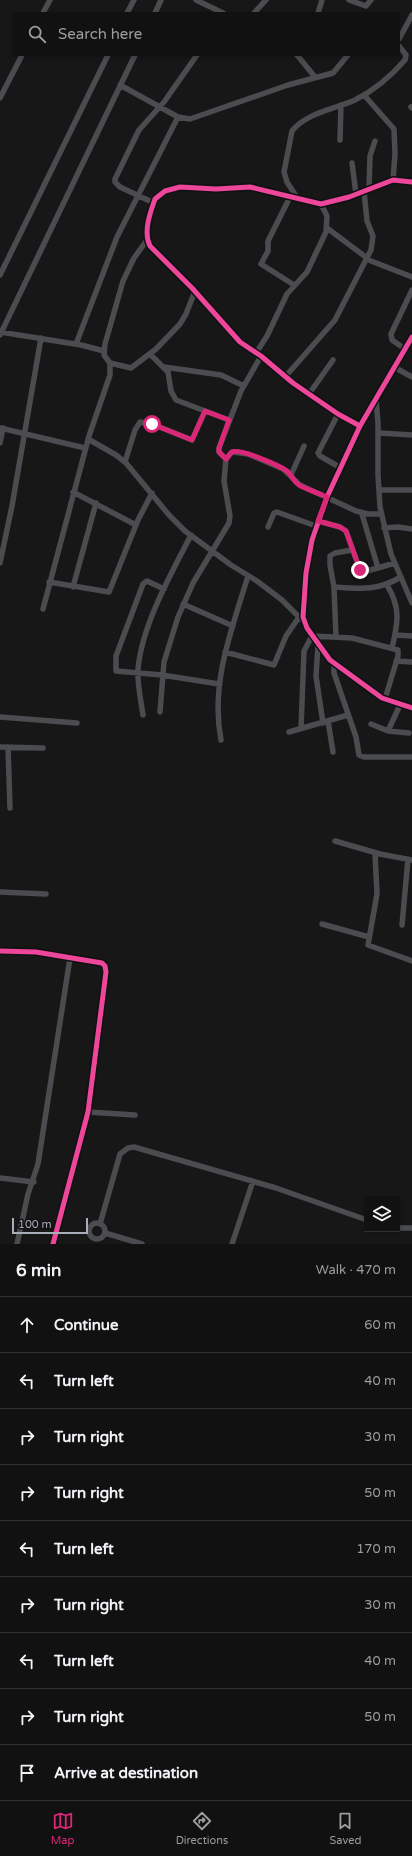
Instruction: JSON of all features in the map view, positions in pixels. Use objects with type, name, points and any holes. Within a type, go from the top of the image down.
[{"type":"street","points":[[44,12],[50,0]]},
{"type":"street","points":[[128,12],[134,0]]},
{"type":"street","points":[[155,12],[161,0]]},
{"type":"street","points":[[196,0],[221,12]]},
{"type":"street","points":[[255,12],[266,0]]},
{"type":"street","points":[[318,12],[322,0]]},
{"type":"street","points":[[350,0],[366,6]]},
{"type":"street","points":[[365,12],[366,6],[371,0]]},
{"type":"street","points":[[400,37],[412,15]]},
{"type":"street","points":[[298,199],[287,182],[284,172],[292,131],[295,127],[317,114],[364,95],[405,60],[406,55],[400,47]]},
{"type":"street","points":[[0,98],[21,56]]},
{"type":"street","points":[[0,275],[108,56]]},
{"type":"street","points":[[104,351],[76,344],[0,333],[134,56]]},
{"type":"street","points":[[154,203],[117,185],[115,179],[139,130],[160,107],[196,56]]},
{"type":"street","points":[[298,56],[315,77]]},
{"type":"street","points":[[120,85],[178,117],[190,119],[315,77],[333,73],[347,56]]},
{"type":"street","points":[[364,95],[394,129],[395,154],[393,180]]},
{"type":"street","points":[[340,140],[341,105]]},
{"type":"street","points":[[76,344],[117,238],[178,117]]},
{"type":"street","points":[[285,377],[335,320],[352,290],[372,246],[373,236],[367,221],[367,190],[370,156],[374,141]]},
{"type":"street","points":[[352,163],[356,194]]},
{"type":"street","points":[[360,426],[338,414],[285,377],[234,336],[195,291],[150,246],[147,240],[147,232],[154,203],[158,195],[172,188],[216,189],[250,187],[321,204],[356,194],[393,180],[412,182]]},
{"type":"street","points":[[290,197],[268,241],[268,251],[261,264],[294,285]]},
{"type":"street","points":[[226,459],[218,450],[229,420],[258,354],[287,294],[307,272],[327,228],[327,216],[321,204]]},
{"type":"street","points":[[327,228],[366,258],[412,277]]},
{"type":"street","points":[[44,609],[49,582],[85,448],[110,375],[110,363],[104,355],[104,351],[123,281],[134,258],[147,240]]},
{"type":"street","points":[[408,347],[392,340],[391,334],[412,290]]},
{"type":"street","points":[[110,363],[131,368],[150,354],[183,320],[195,291]]},
{"type":"street","points":[[304,623],[306,573],[317,524],[327,497],[360,426],[394,366],[408,347],[412,337]]},
{"type":"street","points":[[0,563],[25,433],[41,338]]},
{"type":"street","points":[[150,354],[168,372],[171,391],[176,400],[229,420]]},
{"type":"street","points":[[309,394],[333,360]]},
{"type":"street","points":[[394,366],[412,377]]},
{"type":"street","points":[[163,367],[221,375],[244,386]]},
{"type":"street","points":[[376,399],[379,433],[379,490],[381,514],[395,563],[412,603]]},
{"type":"street","points":[[124,462],[135,430],[140,422],[152,424],[192,440],[205,411]]},
{"type":"street","points":[[338,414],[318,453],[320,456],[341,468]]},
{"type":"street","points":[[0,443],[2,428],[85,448]]},
{"type":"street","points":[[379,433],[412,435]]},
{"type":"street","points":[[88,439],[124,462],[152,493],[169,515],[191,535],[212,552],[282,600],[304,623],[318,645],[334,663],[374,693],[400,705],[412,708]]},
{"type":"street","points":[[291,475],[304,446]]},
{"type":"street","points":[[160,712],[162,676],[166,655],[183,604],[229,523],[230,516],[224,481],[226,459],[232,452],[248,454],[283,469],[300,485],[362,514],[381,514]]},
{"type":"street","points":[[379,490],[412,490]]},
{"type":"street","points":[[73,492],[136,525]]},
{"type":"street","points":[[49,582],[109,592],[136,525],[152,493]]},
{"type":"street","points":[[73,586],[96,503]]},
{"type":"street","points":[[268,527],[274,513],[277,512],[317,524],[344,529],[360,570],[367,571],[395,563]]},
{"type":"street","points":[[362,514],[378,568]]},
{"type":"street","points":[[384,528],[398,527],[412,529]]},
{"type":"street","points":[[143,715],[138,674],[140,656],[149,626],[164,589],[191,535]]},
{"type":"street","points":[[336,637],[334,587],[330,556],[336,552],[352,550]]},
{"type":"street","points":[[221,740],[217,713],[219,684],[225,652],[248,576]]},
{"type":"street","points":[[334,587],[369,588],[387,586],[401,577]]},
{"type":"street","points":[[164,589],[147,581],[143,584],[116,656],[116,671],[219,684]]},
{"type":"street","points":[[387,586],[391,592],[398,612],[398,621],[392,648]]},
{"type":"street","points":[[183,604],[233,626]]},
{"type":"street","points":[[225,652],[274,665],[286,636],[299,617]]},
{"type":"street","points":[[395,635],[412,636]]},
{"type":"street","points":[[312,636],[352,638],[398,650],[399,652],[385,699]]},
{"type":"street","points":[[301,728],[304,651],[306,644],[312,636]]},
{"type":"street","points":[[318,645],[316,676],[334,752]]},
{"type":"street","points":[[396,661],[412,662]]},
{"type":"street","points":[[334,663],[334,673],[356,737],[359,756],[412,757]]},
{"type":"street","points":[[388,731],[400,705]]},
{"type":"street","points":[[289,732],[348,715]]},
{"type":"street","points":[[0,717],[77,723]]},
{"type":"street","points":[[371,724],[388,731],[409,733]]},
{"type":"street","points":[[0,747],[43,748]]},
{"type":"street","points":[[8,747],[10,808]]},
{"type":"street","points":[[335,841],[375,853],[410,860],[402,925]]},
{"type":"street","points":[[375,853],[377,894],[369,937],[369,946],[412,961]]},
{"type":"street","points":[[0,892],[46,894]]},
{"type":"street","points":[[322,924],[369,937]]},
{"type":"street","points":[[0,951],[36,952],[102,963],[105,966],[106,972],[88,1112],[53,1244]]},
{"type":"street","points":[[17,1244],[28,1194],[34,1182],[38,1164],[70,958]]},
{"type":"street","points":[[88,1112],[135,1115]]},
{"type":"street","points":[[100,1224],[120,1154],[128,1148],[140,1148],[253,1181],[364,1219]]},
{"type":"street","points":[[0,1178],[34,1182]]},
{"type":"street","points":[[232,1244],[253,1181]]},
{"type":"street","points":[[92,1224],[100,1224],[104,1227],[105,1233],[101,1238],[94,1242],[89,1234],[90,1227],[92,1224]]},
{"type":"street","points":[[400,1228],[412,1228]]},
{"type":"street","points":[[105,1233],[142,1244]]},
{"type":"cycle path","points":[[360,426],[338,414],[293,383],[261,356],[240,342],[192,288],[150,246],[147,235],[148,222],[155,199],[165,191],[180,187],[216,189],[250,187],[321,204],[349,197],[393,180],[412,182]]},
{"type":"cycle path","points":[[412,337],[360,426],[327,497],[312,540],[306,573],[303,617],[307,628],[330,660],[382,698],[412,708]]},
{"type":"cycle path","points":[[0,951],[36,952],[102,963],[105,966],[106,972],[88,1112],[53,1244]]},
{"type":"route","points":[[152,424],[192,440],[205,411],[229,420],[218,450],[220,454],[226,459],[232,452],[248,454],[274,464],[289,472],[296,483],[327,497],[318,521],[340,527],[346,531],[360,570]]}]
